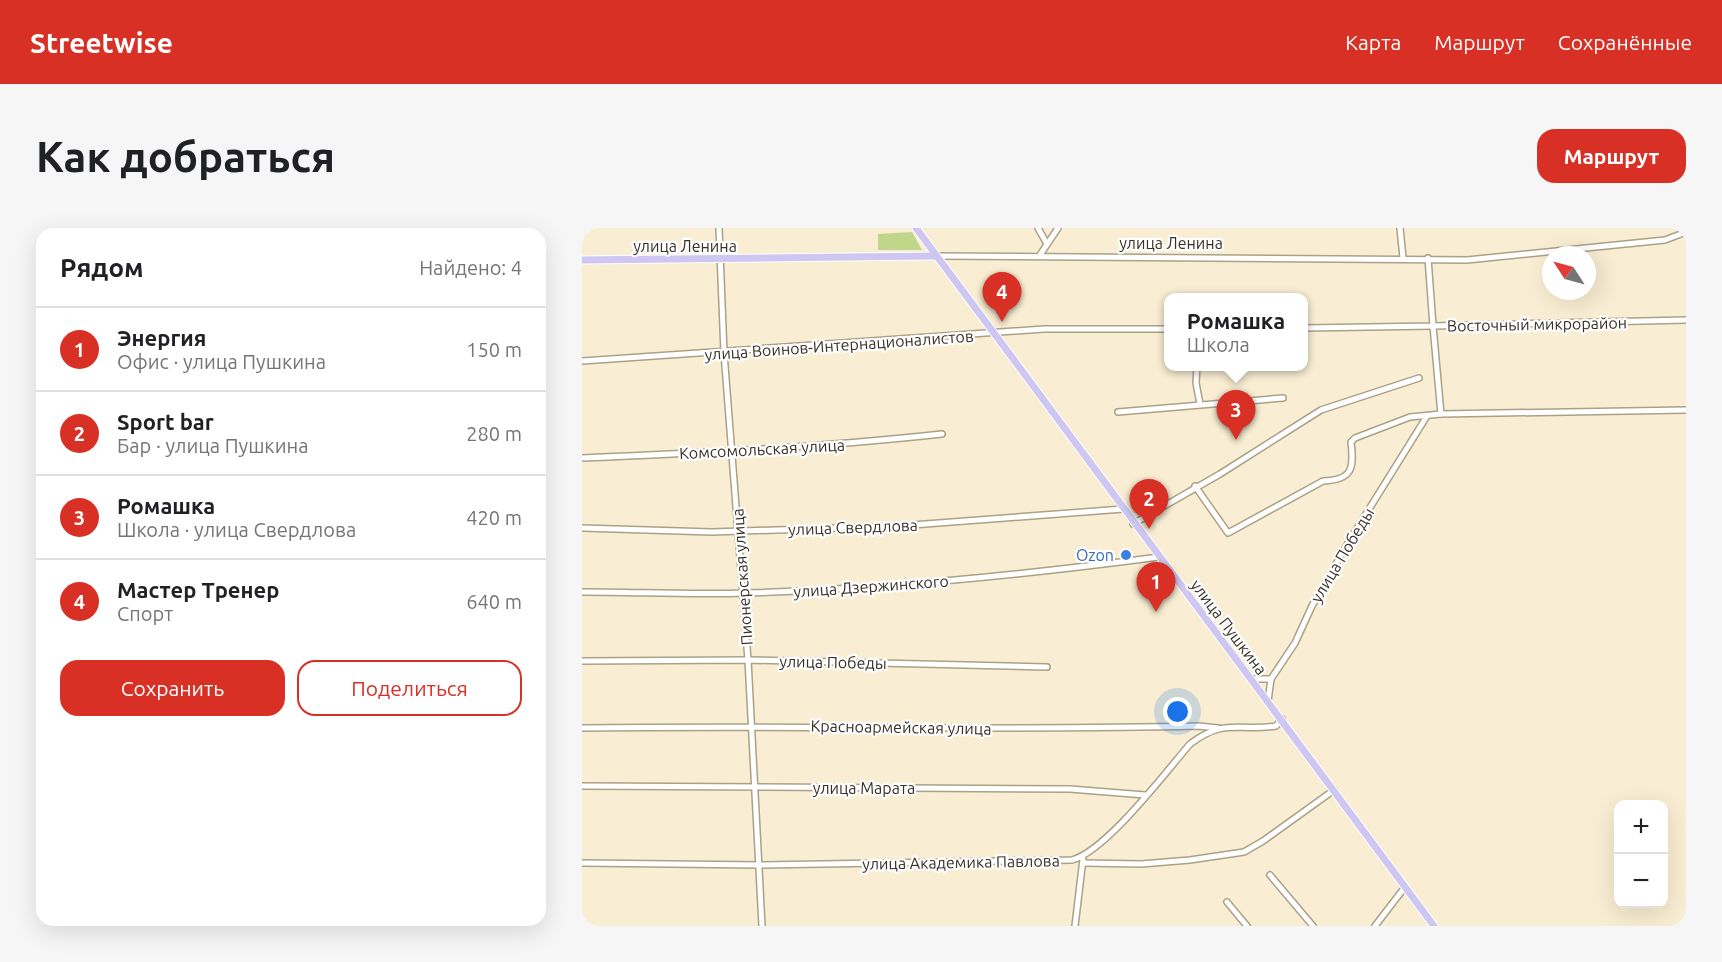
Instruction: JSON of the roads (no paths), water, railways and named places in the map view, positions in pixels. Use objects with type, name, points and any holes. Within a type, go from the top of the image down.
[{"type":"main road","name":"улица Пушкина","points":[[916,228],[1133,524],[1282,719],[1434,926]]},
{"type":"main road","name":"улица Ленина","points":[[582,260],[936,256]]},
{"type":"street","name":"Пионерская улица","points":[[719,228],[724,353],[744,594],[762,926]]},
{"type":"street","points":[[1038,228],[1047,244]]},
{"type":"street","points":[[1040,255],[1058,228]]},
{"type":"street","points":[[1400,228],[1403,258]]},
{"type":"street","name":"улица Ленина","points":[[936,256],[1467,260],[1531,256],[1665,240],[1686,234]]},
{"type":"street","points":[[1308,328],[1433,326],[1428,258]]},
{"type":"street","name":"Восточный микрорайон","points":[[1441,414],[1433,326],[1686,320]]},
{"type":"street","name":"улица Воинов-Интернационалистов","points":[[582,361],[724,353],[1044,329],[1164,329]]},
{"type":"street","points":[[1197,371],[1196,383],[1200,404]]},
{"type":"street","points":[[1133,524],[1195,486],[1220,474],[1321,410],[1419,378]]},
{"type":"street","points":[[1118,412],[1283,398]]},
{"type":"street","points":[[1195,486],[1228,533],[1323,481],[1336,480],[1348,474],[1353,466],[1351,442],[1355,438],[1410,417],[1441,414],[1686,410]]},
{"type":"street","name":"улица Победы","points":[[1271,679],[1294,643],[1312,606],[1351,538],[1427,416]]},
{"type":"street","name":"Комсомольская улица","points":[[582,458],[732,452],[847,444],[942,434]]},
{"type":"street","name":"улица Свердлова","points":[[582,528],[739,531],[899,526],[1123,509]]},
{"type":"street","name":"улица Дзержинского","points":[[582,591],[744,594],[887,587],[1034,573],[1159,557]]},
{"type":"street","name":"улица Победы","points":[[582,662],[748,660],[1047,668]]},
{"type":"street","points":[[1251,679],[1271,679],[1268,701]]},
{"type":"street","name":"улица Академика Павлова","points":[[582,862],[760,865],[1083,860],[1190,744],[1219,728],[1235,724],[1263,728],[1276,726],[1282,719]]},
{"type":"street","name":"Красноармейская улица","points":[[582,728],[752,726],[1070,729],[1198,726],[1219,728]]},
{"type":"street","name":"улица Марата","points":[[582,786],[1070,789],[1145,795]]},
{"type":"street","points":[[1075,926],[1083,860],[1151,863],[1244,852],[1334,790]]},
{"type":"street","points":[[1270,875],[1313,926]]},
{"type":"street","points":[[1375,926],[1405,887]]},
{"type":"street","points":[[1227,902],[1246,926]]},
{"type":"place","name":"Мастер Тренер","points":[[1002,322]]},
{"type":"place","name":"Ромашка","points":[[1236,440]]},
{"type":"place","name":"Sport bar","points":[[1149,529]]},
{"type":"place","name":"Ozon","points":[[1126,555]]},
{"type":"place","name":"Энергия","points":[[1156,612]]}]
